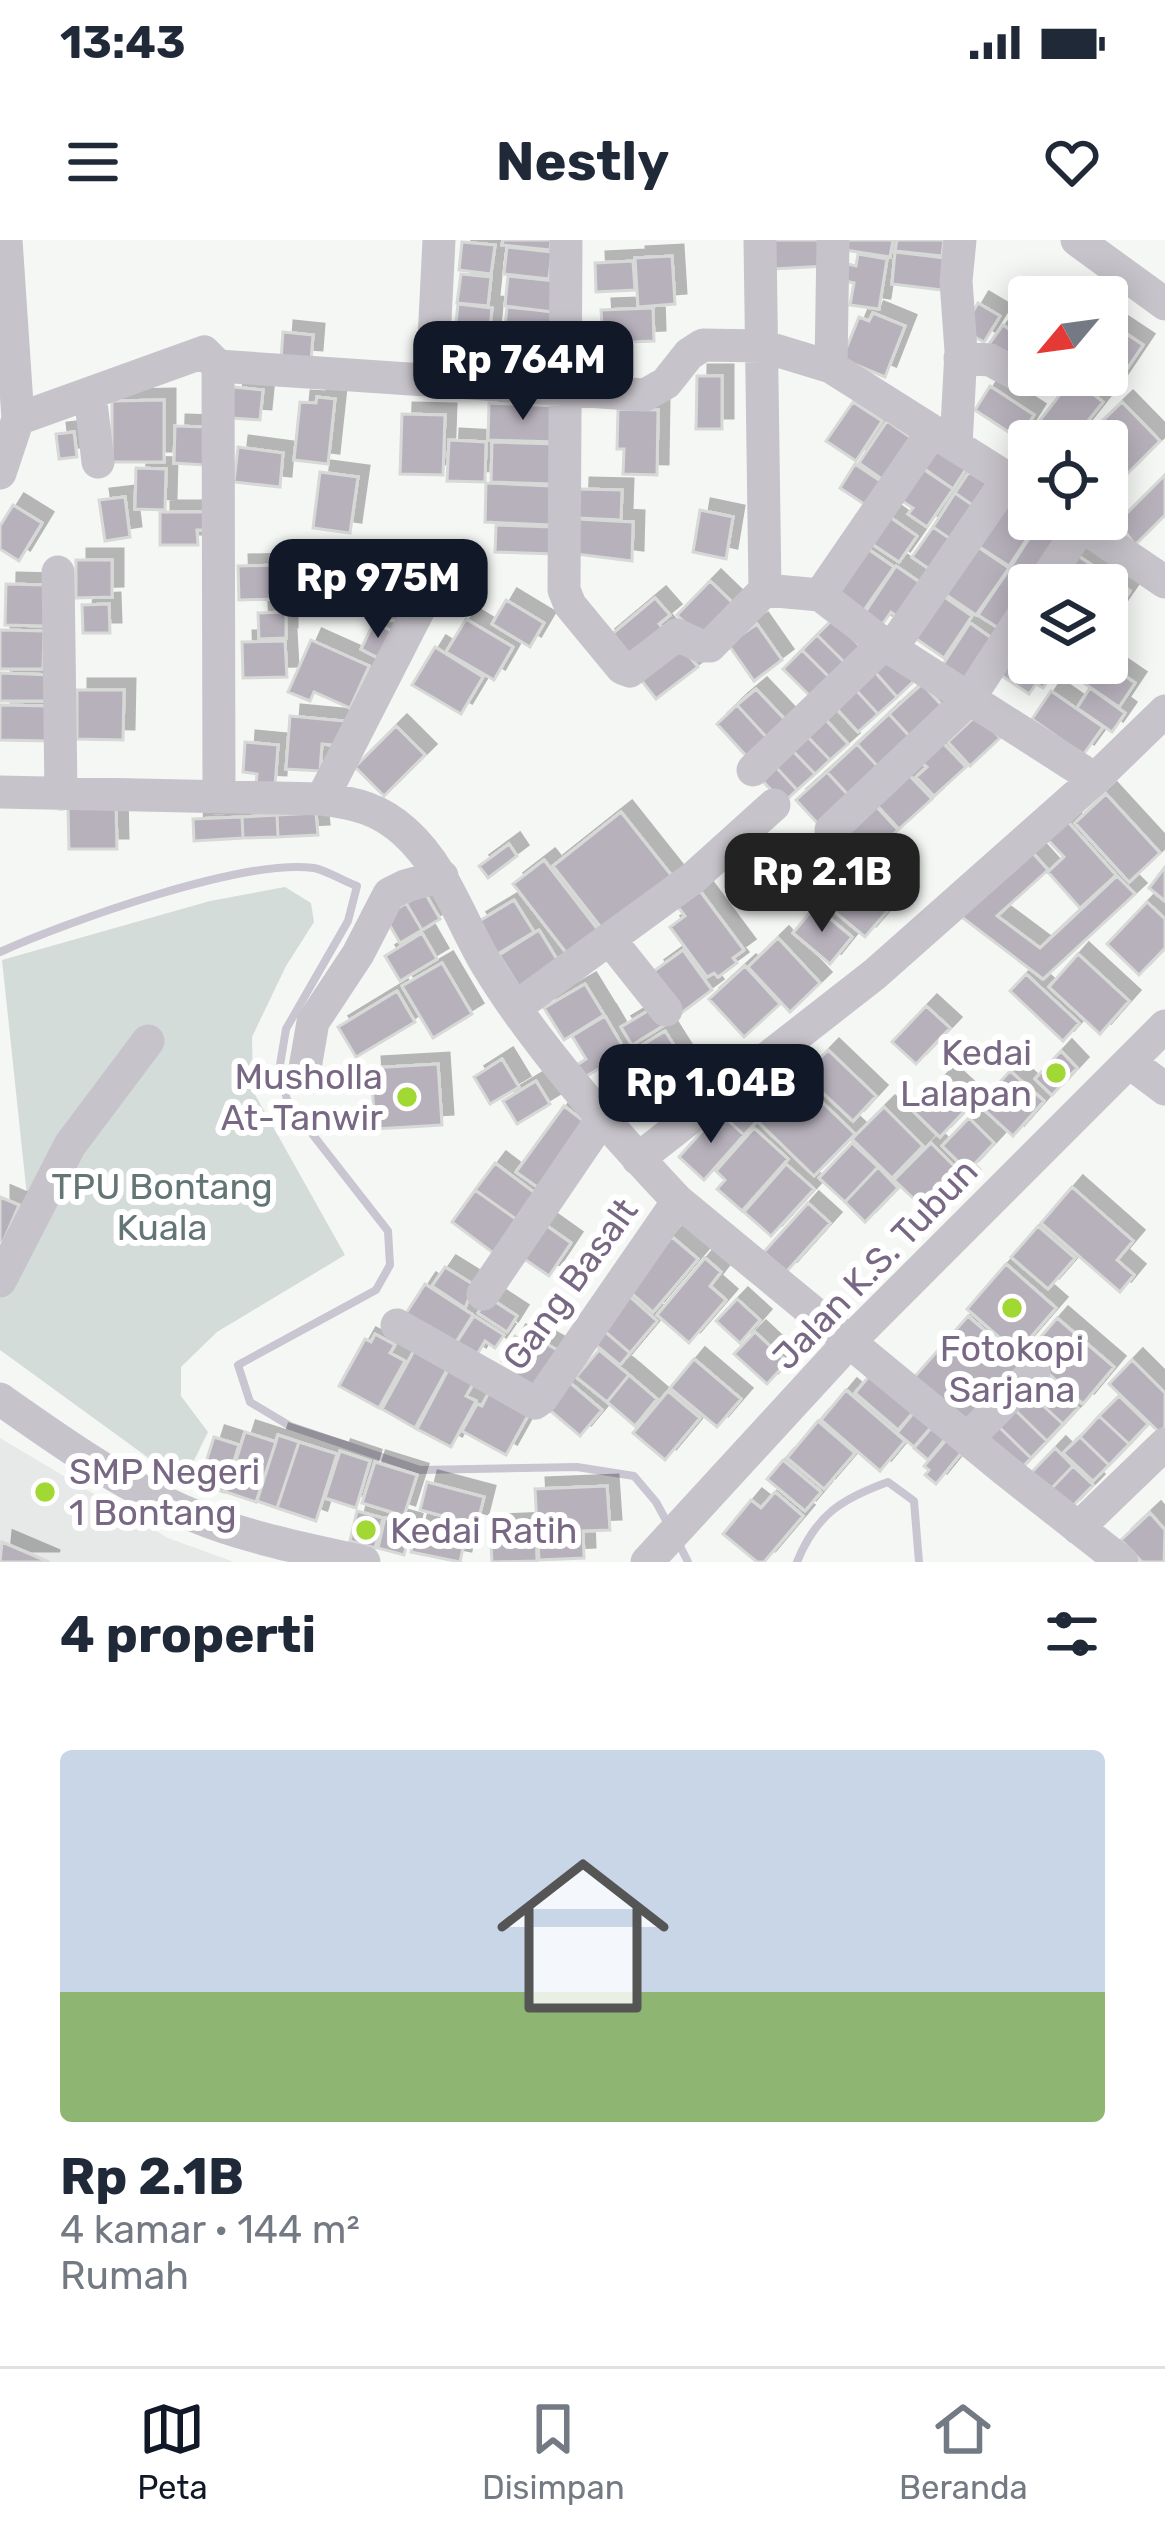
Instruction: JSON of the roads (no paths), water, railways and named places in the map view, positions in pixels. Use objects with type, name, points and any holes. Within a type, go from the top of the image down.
[{"type":"street","points":[[0,473],[18,418],[6,240]]},
{"type":"street","points":[[432,380],[439,240]]},
{"type":"street","points":[[566,240],[564,590],[570,605],[622,668],[630,671],[677,635],[710,646],[765,590],[760,240]]},
{"type":"street","points":[[831,367],[833,240]]},
{"type":"street","points":[[820,595],[944,439],[961,358],[956,280],[960,240]]},
{"type":"street","points":[[1078,240],[1121,253],[1165,304]]},
{"type":"street","points":[[218,366],[651,394],[703,345],[762,346],[831,367],[1008,479]]},
{"type":"street","points":[[18,418],[198,353],[209,354],[218,366],[219,799]]},
{"type":"street","points":[[961,358],[1008,368]]},
{"type":"street","points":[[89,394],[98,462]]},
{"type":"street","points":[[753,770],[888,647],[1008,500]]},
{"type":"street","points":[[1103,540],[1165,582]]},
{"type":"street","points":[[58,572],[62,794]]},
{"type":"street","points":[[322,799],[436,576]]},
{"type":"street","points":[[765,590],[820,595],[888,647],[1095,779]]},
{"type":"street","points":[[831,830],[968,700],[1008,638]]},
{"type":"street","points":[[638,1159],[875,974],[1165,711]]},
{"type":"street","points":[[0,792],[322,799],[358,803],[379,812],[417,844],[442,876],[488,966],[517,1007],[638,1159],[678,1201],[1122,1562]]},
{"type":"street","points":[[517,1007],[723,854],[774,805]]},
{"type":"street","points":[[304,1068],[313,1022],[389,894],[442,876]]},
{"type":"street","points":[[611,941],[667,1010]]},
{"type":"street","name":"Jalan K.S. Tubun","points":[[647,1562],[851,1340],[1165,1026]]},
{"type":"street","points":[[0,1281],[70,1144],[148,1041]]},
{"type":"street","points":[[1129,1062],[1165,1088]]},
{"type":"street","points":[[484,1294],[604,1116]]},
{"type":"street","name":"Gang Basalt","points":[[397,1325],[535,1402],[678,1201]]},
{"type":"street","points":[[967,1439],[1034,1372]]},
{"type":"street","points":[[0,1399],[136,1488],[192,1515],[277,1553],[364,1562]]},
{"type":"street","points":[[1078,1528],[1165,1444]]},
{"type":"waterway","points":[[0,952],[156,895],[245,873],[314,868],[357,886],[348,921],[286,1029],[279,1071],[288,1103],[388,1231],[390,1265],[376,1290],[238,1365],[250,1402],[290,1426],[420,1470],[577,1467],[634,1476],[668,1524]]},
{"type":"waterway","points":[[797,1562],[813,1532],[832,1511],[888,1482],[914,1501],[919,1562]]},
{"type":"waterway","points":[[678,1542],[688,1562]]},
{"type":"place","name":"Kedai Lalapan","points":[[1056,1073]]},
{"type":"place","name":"Musholla At-Tanwir","points":[[407,1097]]},
{"type":"place","name":"Fotokopi Sarjana","points":[[1012,1308]]},
{"type":"place","name":"SMP Negeri 1 Bontang","points":[[45,1492]]},
{"type":"place","name":"Kedai Ratih","points":[[366,1530]]},
{"type":"park label","name":"TPU Bontang Kuala","points":[[162,1206]]}]
